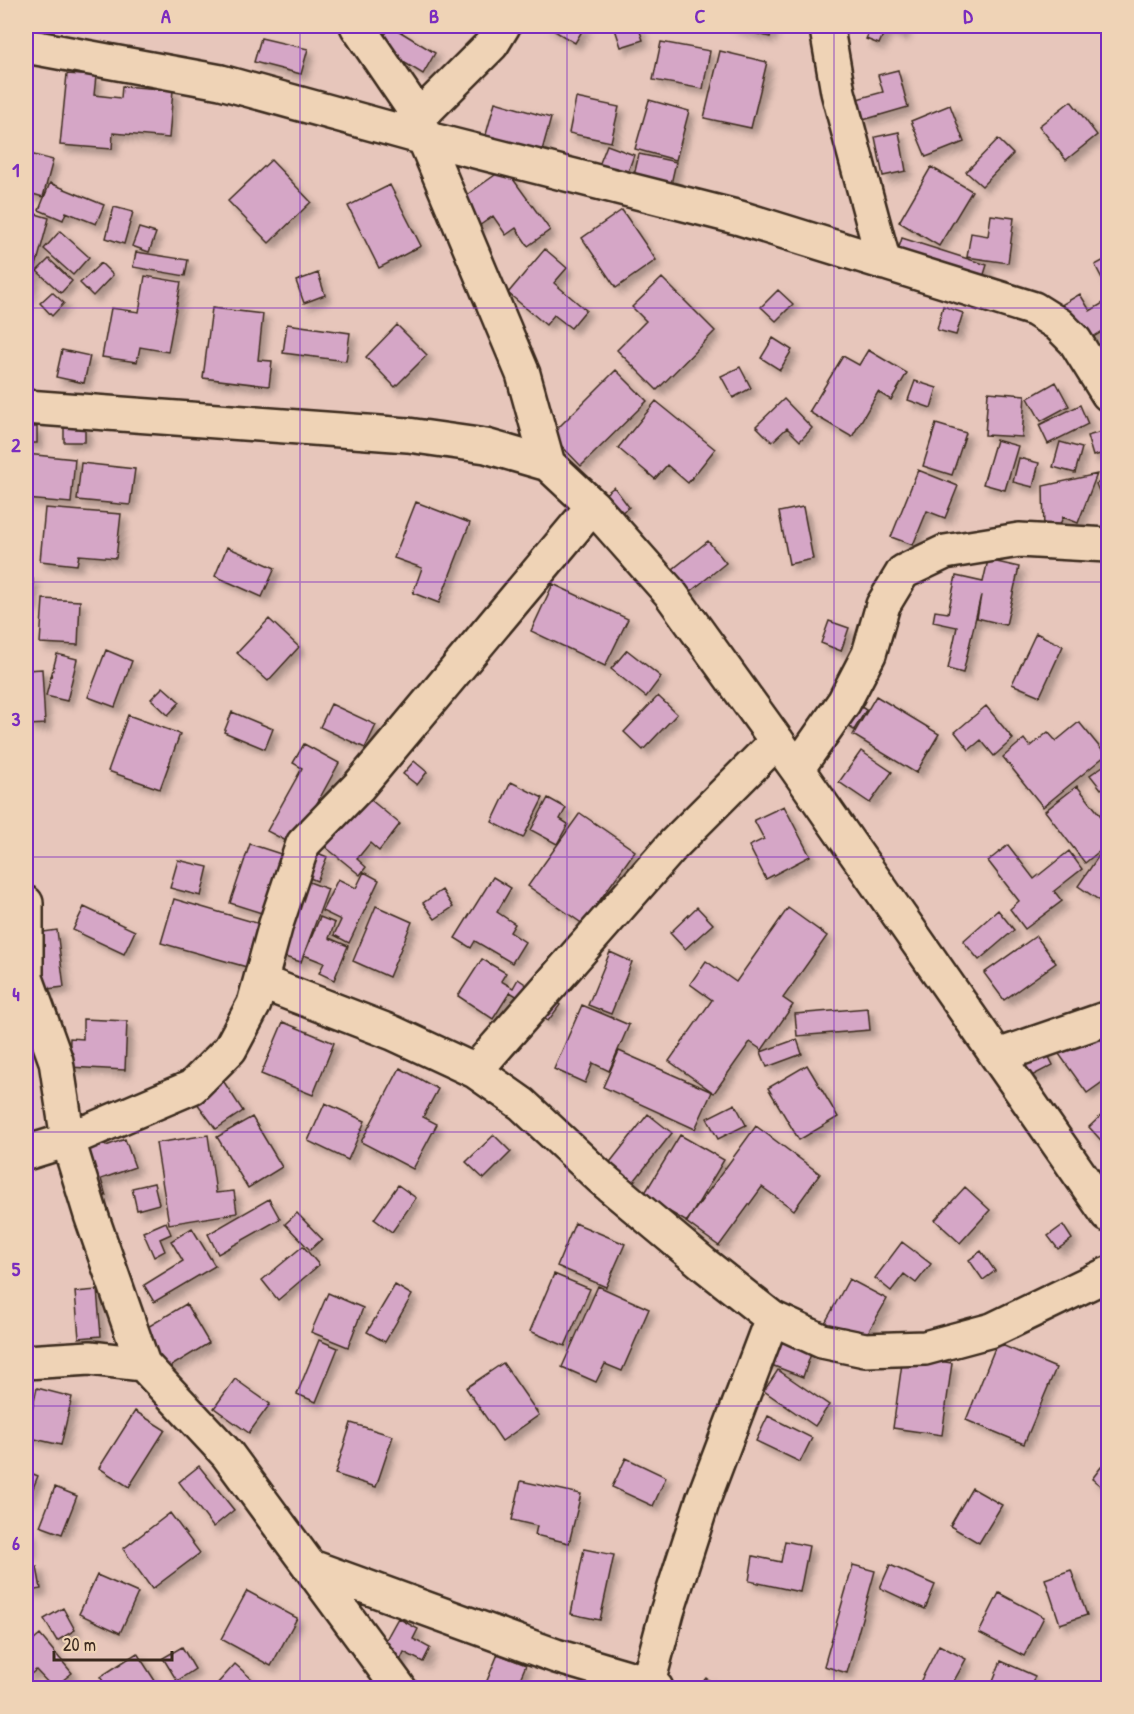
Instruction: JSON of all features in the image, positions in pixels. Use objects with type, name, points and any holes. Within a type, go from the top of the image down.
[{"type":"street","points":[[357,26],[421,128],[523,374],[548,464]]},
{"type":"street","points":[[421,128],[492,44],[503,26]]},
{"type":"street","points":[[828,26],[838,92],[884,263]]},
{"type":"street","points":[[26,46],[222,82],[421,128],[740,218],[1034,309],[1058,324],[1075,341],[1108,394]]},
{"type":"street","points":[[26,407],[408,435],[486,446],[548,464],[593,507],[670,592],[797,769],[1108,1215]]},
{"type":"street","points":[[26,1153],[68,1140],[192,1087],[230,1049],[254,1005],[276,924],[303,844],[373,769],[593,507]]},
{"type":"street","points":[[797,769],[843,702],[869,654],[883,605],[903,572],[945,552],[1018,540],[1108,545]]},
{"type":"street","points":[[475,1071],[674,844],[777,741]]},
{"type":"street","points":[[26,903],[26,978],[56,1061],[68,1140],[91,1215],[143,1364],[226,1454],[399,1689]]},
{"type":"street","points":[[261,982],[393,1033],[475,1071],[522,1104],[601,1178],[772,1318],[822,1341],[865,1350],[925,1348],[992,1330],[1108,1274]]},
{"type":"street","points":[[998,1056],[1108,1018]]},
{"type":"street","points":[[309,1566],[556,1656],[649,1687],[667,1612],[703,1500],[772,1318]]},
{"type":"street","points":[[26,1362],[90,1358],[143,1364]]},
{"type":"building","points":[[391,26],[435,53],[423,74],[377,46]]},
{"type":"building","points":[[546,26],[585,26],[575,43]]},
{"type":"building","points":[[614,26],[638,26],[643,40],[621,47]]},
{"type":"building","points":[[728,26],[773,26],[770,37]]},
{"type":"building","points":[[872,26],[906,26],[902,35],[886,28],[879,44],[866,39]]},
{"type":"building","points":[[261,38],[308,49],[301,74],[254,62]]},
{"type":"building","points":[[661,42],[710,51],[703,89],[653,80]]},
{"type":"building","points":[[720,51],[767,62],[751,128],[704,118]]},
{"type":"building","points":[[898,70],[908,107],[863,120],[857,99],[883,92],[878,75]]},
{"type":"building","points":[[67,74],[96,76],[94,95],[121,98],[122,86],[173,90],[169,138],[113,133],[112,149],[60,145]]},
{"type":"building","points":[[576,98],[619,107],[611,142],[569,133]]},
{"type":"building","points":[[649,100],[689,111],[676,160],[635,149]]},
{"type":"building","points":[[1071,101],[1097,135],[1066,160],[1039,126]]},
{"type":"building","points":[[495,102],[551,118],[538,165],[482,149]]},
{"type":"building","points":[[950,105],[964,142],[926,157],[911,121]]},
{"type":"building","points":[[1108,123],[1108,141],[1100,133]]},
{"type":"building","points":[[899,132],[906,171],[883,176],[875,137]]},
{"type":"building","points":[[998,139],[1013,154],[982,186],[966,172]]},
{"type":"building","points":[[607,145],[634,155],[624,183],[596,173]]},
{"type":"building","points":[[26,153],[53,160],[43,197],[26,192]]},
{"type":"building","points":[[639,154],[676,162],[669,193],[632,184]]},
{"type":"building","points":[[271,160],[311,202],[269,243],[228,201]]},
{"type":"building","points":[[931,167],[972,191],[939,246],[899,222]]},
{"type":"building","points":[[505,168],[550,230],[528,246],[516,228],[506,235],[493,216],[472,231],[454,204]]},
{"type":"building","points":[[50,183],[104,205],[96,224],[66,212],[63,220],[39,210]]},
{"type":"building","points":[[390,185],[421,246],[379,268],[348,206]]},
{"type":"building","points":[[114,207],[133,212],[124,244],[106,238]]},
{"type":"building","points":[[622,210],[656,260],[616,288],[582,238]]},
{"type":"building","points":[[26,211],[49,218],[26,303]]},
{"type":"building","points":[[991,215],[1014,218],[1008,263],[967,257],[971,233],[988,236]]},
{"type":"building","points":[[139,228],[156,233],[149,252],[132,246]]},
{"type":"building","points":[[60,231],[89,257],[73,275],[44,249]]},
{"type":"building","points":[[902,238],[987,265],[980,287],[895,260]]},
{"type":"building","points":[[545,249],[567,268],[554,283],[586,310],[571,328],[554,315],[546,325],[508,293]]},
{"type":"building","points":[[136,252],[188,260],[185,276],[133,267]]},
{"type":"building","points":[[1108,258],[1108,284],[1106,286],[1095,265]]},
{"type":"building","points":[[49,259],[72,281],[61,293],[37,271]]},
{"type":"building","points":[[101,263],[113,275],[93,296],[80,283]]},
{"type":"building","points":[[318,273],[325,295],[304,303],[296,281]]},
{"type":"building","points":[[145,276],[181,282],[168,352],[140,347],[137,362],[102,357],[111,308],[139,312]]},
{"type":"building","points":[[662,278],[715,331],[657,390],[617,350],[646,321],[632,307]]},
{"type":"building","points":[[778,290],[793,304],[776,321],[761,307]]},
{"type":"building","points":[[52,292],[64,303],[52,316],[40,303]]},
{"type":"building","points":[[1080,294],[1090,311],[1108,300],[1108,328],[1080,345],[1058,307]]},
{"type":"building","points":[[943,306],[963,313],[956,335],[937,330]]},
{"type":"building","points":[[212,308],[263,314],[258,360],[272,361],[269,386],[203,378]]},
{"type":"building","points":[[287,324],[350,333],[346,361],[283,353]]},
{"type":"building","points":[[397,325],[427,355],[395,387],[366,357]]},
{"type":"building","points":[[773,338],[792,350],[780,370],[761,358]]},
{"type":"building","points":[[1106,341],[1108,345],[1108,387],[1088,352]]},
{"type":"building","points":[[62,350],[90,356],[84,383],[56,377]]},
{"type":"building","points":[[868,350],[907,373],[891,400],[878,392],[852,437],[809,412],[843,356],[859,365]]},
{"type":"building","points":[[740,367],[751,388],[733,398],[721,376]]},
{"type":"building","points":[[616,370],[647,401],[581,466],[551,435]]},
{"type":"building","points":[[915,381],[937,388],[931,408],[908,400]]},
{"type":"building","points":[[1056,382],[1069,406],[1041,421],[1028,398]]},
{"type":"building","points":[[988,392],[1025,395],[1022,437],[985,435]]},
{"type":"building","points":[[784,399],[812,428],[800,441],[787,428],[772,442],[756,426]]},
{"type":"building","points":[[656,401],[715,449],[688,483],[667,465],[655,479],[618,448]]},
{"type":"building","points":[[1080,405],[1088,424],[1048,444],[1039,425]]},
{"type":"building","points":[[936,424],[966,433],[952,475],[923,466]]},
{"type":"building","points":[[64,425],[85,426],[85,442],[64,442]]},
{"type":"building","points":[[26,427],[37,427],[37,443],[26,443]]},
{"type":"building","points":[[1105,431],[1108,452],[1093,456],[1087,436]]},
{"type":"building","points":[[996,440],[1018,446],[1005,490],[983,484]]},
{"type":"building","points":[[1060,442],[1082,448],[1075,473],[1053,467]]},
{"type":"building","points":[[26,454],[75,459],[71,503],[26,499]]},
{"type":"building","points":[[1019,458],[1039,463],[1033,487],[1013,482]]},
{"type":"building","points":[[81,463],[135,469],[130,505],[77,500]]},
{"type":"building","points":[[918,470],[958,486],[945,518],[927,511],[913,545],[891,537]]},
{"type":"building","points":[[1097,474],[1078,523],[1063,517],[1055,537],[1044,532],[1043,486]]},
{"type":"building","points":[[1108,479],[1108,512],[1096,484]]},
{"type":"building","points":[[614,487],[629,507],[612,519],[598,500]]},
{"type":"building","points":[[416,502],[470,523],[439,603],[413,593],[422,568],[394,558]]},
{"type":"building","points":[[803,507],[813,559],[789,564],[779,512]]},
{"type":"building","points":[[45,508],[121,514],[116,558],[79,555],[77,565],[40,561]]},
{"type":"building","points":[[708,541],[726,563],[685,596],[668,573]]},
{"type":"building","points":[[227,547],[275,568],[262,597],[215,576]]},
{"type":"building","points":[[988,560],[1019,567],[1006,625],[977,618],[981,595],[963,673],[948,669],[957,627],[933,622],[935,611],[948,613],[956,576],[983,582]]},
{"type":"building","points":[[26,579],[33,579],[32,605],[26,605]]},
{"type":"building","points":[[553,584],[628,619],[605,666],[531,631]]},
{"type":"building","points":[[43,599],[80,601],[78,645],[40,643]]},
{"type":"building","points":[[269,619],[299,647],[268,681],[237,653]]},
{"type":"building","points":[[829,621],[849,628],[841,651],[821,643]]},
{"type":"building","points":[[1036,633],[1063,646],[1040,696],[1012,684]]},
{"type":"building","points":[[106,650],[132,661],[115,707],[88,697]]},
{"type":"building","points":[[627,650],[661,677],[646,697],[611,669]]},
{"type":"building","points":[[57,654],[77,659],[67,701],[46,696]]},
{"type":"building","points":[[42,669],[45,724],[29,725],[26,670]]},
{"type":"building","points":[[163,687],[180,702],[168,715],[151,699]]},
{"type":"building","points":[[658,696],[677,714],[643,750],[624,732]]},
{"type":"building","points":[[876,696],[939,734],[916,773],[853,735]]},
{"type":"building","points":[[849,699],[866,710],[854,730],[836,719]]},
{"type":"building","points":[[331,704],[376,725],[365,748],[320,727]]},
{"type":"building","points":[[986,706],[1013,739],[994,756],[981,740],[969,750],[955,732]]},
{"type":"building","points":[[232,712],[273,729],[265,749],[224,732]]},
{"type":"building","points":[[128,715],[180,734],[160,789],[108,771]]},
{"type":"building","points":[[1079,722],[1106,755],[1043,807],[1003,757],[1024,739],[1030,747],[1048,732],[1056,741]]},
{"type":"building","points":[[304,744],[339,763],[294,845],[267,831],[302,768],[293,763]]},
{"type":"building","points":[[861,751],[892,772],[870,803],[839,782]]},
{"type":"building","points":[[414,761],[427,772],[417,785],[403,774]]},
{"type":"building","points":[[1106,764],[1108,784],[1101,789],[1090,775]]},
{"type":"building","points":[[511,782],[543,798],[523,838],[492,822]]},
{"type":"building","points":[[1077,786],[1108,825],[1108,844],[1085,863],[1045,811]]},
{"type":"building","points":[[360,791],[400,824],[379,851],[370,843],[357,859],[366,867],[360,875],[318,841]]},
{"type":"building","points":[[548,798],[566,808],[560,819],[568,824],[557,844],[531,830]]},
{"type":"building","points":[[784,806],[810,856],[766,879],[749,846],[764,839],[754,820]]},
{"type":"building","points":[[580,813],[635,851],[583,924],[528,886]]},
{"type":"building","points":[[250,844],[287,856],[268,915],[230,903]]},
{"type":"building","points":[[1008,845],[1034,879],[1069,851],[1082,869],[1054,891],[1062,901],[1025,929],[1010,909],[1019,901],[988,861]]},
{"type":"building","points":[[313,851],[327,857],[317,881],[303,875]]},
{"type":"building","points":[[1100,854],[1108,860],[1108,906],[1078,886]]},
{"type":"building","points":[[178,860],[208,867],[201,896],[170,888]]},
{"type":"building","points":[[364,872],[379,880],[349,943],[334,935],[341,920],[322,911],[338,879],[356,888]]},
{"type":"building","points":[[493,877],[511,888],[497,912],[515,924],[510,932],[525,942],[512,963],[475,941],[471,948],[455,938]]},
{"type":"building","points":[[301,879],[328,889],[301,962],[275,954]]},
{"type":"building","points":[[442,890],[453,907],[435,919],[423,903]]},
{"type":"building","points":[[174,899],[267,926],[254,969],[161,943]]},
{"type":"building","points":[[376,906],[412,922],[389,977],[353,961]]},
{"type":"building","points":[[84,907],[135,931],[124,954],[73,930]]},
{"type":"building","points":[[697,907],[713,924],[685,949],[670,933]]},
{"type":"building","points":[[788,908],[827,936],[783,998],[793,1005],[762,1050],[750,1042],[714,1093],[669,1061],[712,1000],[690,984],[706,961],[736,982]]},
{"type":"building","points":[[998,910],[1014,930],[979,960],[963,941]]},
{"type":"building","points":[[320,917],[335,923],[329,938],[348,946],[334,980],[319,973],[324,963],[304,955]]},
{"type":"building","points":[[57,930],[64,987],[38,990],[30,934]]},
{"type":"building","points":[[1036,936],[1056,963],[1004,1000],[984,973]]},
{"type":"building","points":[[610,952],[632,962],[611,1014],[588,1005]]},
{"type":"building","points":[[482,959],[506,973],[501,981],[513,988],[518,979],[531,988],[523,1000],[510,992],[493,1019],[458,996]]},
{"type":"building","points":[[547,995],[560,1005],[548,1021],[535,1011]]},
{"type":"building","points":[[582,1005],[629,1025],[609,1071],[593,1063],[585,1083],[554,1069]]},
{"type":"building","points":[[868,1008],[870,1030],[797,1036],[795,1014]]},
{"type":"building","points":[[83,1019],[127,1021],[125,1070],[69,1067],[70,1038],[83,1039]]},
{"type":"building","points":[[283,1022],[334,1043],[313,1095],[261,1074]]},
{"type":"building","points":[[1094,1029],[1108,1049],[1108,1078],[1087,1093],[1059,1054]]},
{"type":"building","points":[[797,1039],[802,1054],[767,1067],[761,1052]]},
{"type":"building","points":[[1043,1045],[1053,1065],[1022,1081],[1012,1061]]},
{"type":"building","points":[[619,1051],[712,1092],[695,1129],[603,1087]]},
{"type":"building","points":[[807,1065],[838,1117],[799,1140],[768,1088]]},
{"type":"building","points":[[400,1068],[438,1089],[423,1117],[437,1124],[413,1169],[361,1142]]},
{"type":"building","points":[[222,1079],[243,1111],[216,1129],[194,1099]]},
{"type":"building","points":[[325,1103],[365,1121],[348,1160],[308,1141]]},
{"type":"building","points":[[735,1104],[746,1125],[718,1139],[707,1118]]},
{"type":"building","points":[[1108,1109],[1108,1148],[1089,1127]]},
{"type":"building","points":[[648,1114],[672,1133],[624,1194],[600,1175]]},
{"type":"building","points":[[252,1117],[282,1167],[248,1188],[217,1137]]},
{"type":"building","points":[[756,1126],[820,1174],[794,1210],[762,1187],[719,1246],[686,1222]]},
{"type":"building","points":[[102,1132],[106,1146],[125,1139],[135,1167],[101,1179],[106,1196],[94,1200],[73,1142]]},
{"type":"building","points":[[208,1135],[216,1193],[234,1191],[237,1213],[169,1224],[156,1143]]},
{"type":"building","points":[[494,1135],[511,1152],[484,1179],[466,1162]]},
{"type":"building","points":[[680,1135],[724,1160],[687,1222],[643,1196]]},
{"type":"building","points":[[154,1183],[159,1204],[137,1210],[132,1188]]},
{"type":"building","points":[[398,1185],[416,1198],[392,1232],[374,1219]]},
{"type":"building","points":[[965,1187],[990,1210],[960,1243],[935,1220]]},
{"type":"building","points":[[269,1199],[280,1219],[218,1254],[208,1234]]},
{"type":"building","points":[[297,1213],[322,1239],[310,1250],[285,1224]]},
{"type":"building","points":[[166,1222],[171,1234],[160,1239],[165,1251],[154,1257],[143,1232]]},
{"type":"building","points":[[575,1223],[625,1244],[606,1287],[557,1266]]},
{"type":"building","points":[[1063,1225],[1072,1239],[1058,1249],[1048,1236]]},
{"type":"building","points":[[192,1228],[215,1266],[154,1302],[144,1285],[183,1261],[171,1241]]},
{"type":"building","points":[[902,1242],[931,1264],[916,1283],[904,1274],[891,1291],[875,1278]]},
{"type":"building","points":[[303,1246],[319,1265],[278,1300],[262,1280]]},
{"type":"building","points":[[981,1251],[995,1271],[983,1280],[969,1260]]},
{"type":"building","points":[[554,1274],[590,1289],[565,1346],[530,1331]]},
{"type":"building","points":[[849,1279],[887,1299],[862,1343],[825,1323]]},
{"type":"building","points":[[395,1285],[412,1295],[385,1342],[367,1332]]},
{"type":"building","points":[[598,1286],[649,1309],[622,1371],[605,1364],[596,1382],[562,1367]]},
{"type":"building","points":[[97,1290],[101,1336],[79,1338],[75,1292]]},
{"type":"building","points":[[328,1293],[363,1308],[348,1347],[311,1332]]},
{"type":"building","points":[[186,1304],[209,1343],[165,1370],[141,1331]]},
{"type":"building","points":[[776,1335],[813,1348],[803,1377],[766,1363]]},
{"type":"building","points":[[319,1340],[338,1348],[316,1402],[297,1394]]},
{"type":"building","points":[[997,1343],[1056,1368],[1024,1444],[966,1420]]},
{"type":"building","points":[[903,1356],[952,1363],[942,1435],[893,1428]]},
{"type":"building","points":[[503,1363],[539,1415],[502,1441],[466,1388]]},
{"type":"building","points":[[778,1370],[829,1405],[815,1426],[764,1391]]},
{"type":"building","points":[[235,1379],[270,1404],[249,1433],[214,1408]]},
{"type":"building","points":[[37,1388],[72,1397],[61,1445],[26,1437]]},
{"type":"building","points":[[135,1411],[165,1430],[129,1487],[99,1468]]},
{"type":"building","points":[[768,1416],[812,1438],[800,1462],[756,1441]]},
{"type":"building","points":[[351,1423],[393,1436],[376,1487],[335,1474]]},
{"type":"building","points":[[626,1458],[666,1477],[653,1506],[612,1487]]},
{"type":"building","points":[[1108,1458],[1108,1492],[1092,1479]]},
{"type":"building","points":[[199,1466],[234,1510],[213,1527],[179,1482]]},
{"type":"building","points":[[26,1471],[38,1476],[28,1500],[26,1499]]},
{"type":"building","points":[[521,1481],[581,1494],[569,1543],[535,1535],[537,1526],[512,1520]]},
{"type":"building","points":[[55,1487],[77,1496],[62,1534],[40,1526]]},
{"type":"building","points":[[972,1488],[1002,1505],[979,1543],[950,1526]]},
{"type":"building","points":[[170,1513],[200,1553],[152,1589],[123,1549]]},
{"type":"building","points":[[26,1532],[30,1532],[30,1554],[26,1554]]},
{"type":"building","points":[[785,1541],[809,1546],[800,1592],[749,1581],[753,1556],[781,1562]]},
{"type":"building","points":[[584,1549],[614,1555],[600,1620],[571,1614]]},
{"type":"building","points":[[853,1565],[875,1571],[847,1673],[824,1666]]},
{"type":"building","points":[[890,1565],[935,1585],[925,1609],[880,1588]]},
{"type":"building","points":[[37,1567],[41,1589],[30,1591],[26,1570]]},
{"type":"building","points":[[1071,1570],[1087,1615],[1060,1624],[1045,1579]]},
{"type":"building","points":[[97,1575],[138,1593],[120,1633],[79,1614]]},
{"type":"building","points":[[247,1591],[297,1618],[271,1666],[221,1639]]},
{"type":"building","points":[[999,1593],[1044,1617],[1024,1656],[979,1633]]},
{"type":"building","points":[[63,1608],[75,1630],[57,1641],[44,1619]]},
{"type":"building","points":[[398,1618],[418,1629],[413,1639],[430,1648],[423,1662],[404,1652],[397,1667],[377,1656]]},
{"type":"building","points":[[40,1635],[72,1673],[53,1688],[36,1670],[26,1678],[26,1647]]},
{"type":"building","points":[[939,1645],[966,1659],[950,1688],[917,1688]]},
{"type":"building","points":[[182,1647],[195,1669],[177,1681],[163,1658]]},
{"type":"building","points":[[137,1653],[159,1687],[108,1688],[100,1677]]},
{"type":"building","points":[[498,1654],[526,1665],[516,1688],[484,1688]]},
{"type":"building","points":[[1001,1661],[1035,1676],[1030,1688],[990,1688]]},
{"type":"building","points":[[235,1664],[253,1680],[245,1688],[222,1688],[217,1684]]},
{"type":"building","points":[[706,1678],[721,1688],[698,1688]]}]
